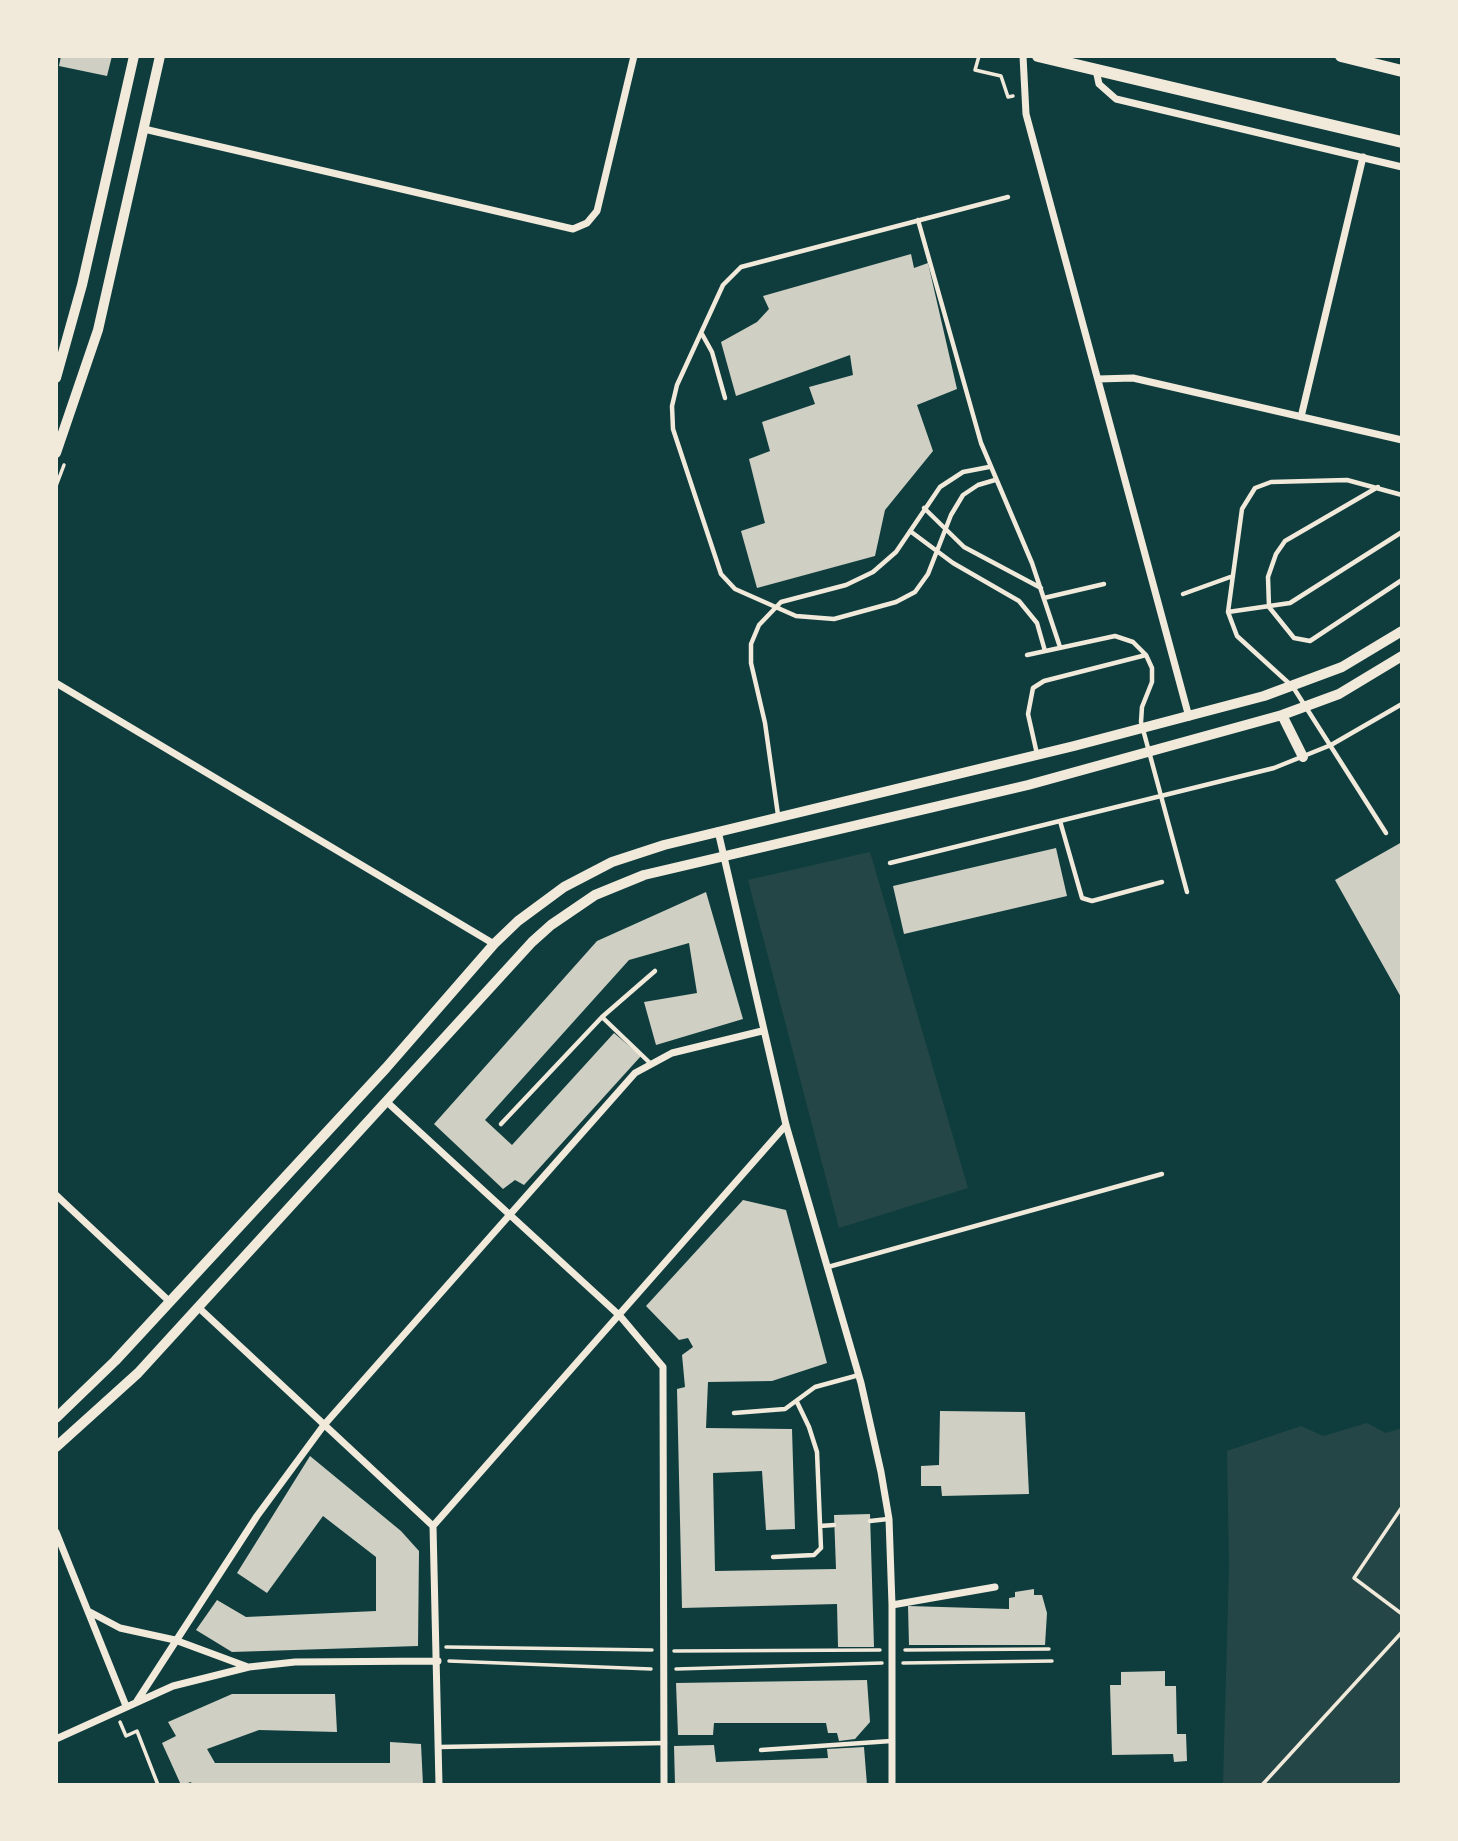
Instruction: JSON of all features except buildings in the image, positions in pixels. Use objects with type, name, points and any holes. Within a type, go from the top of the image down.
[{"type":"main road","points":[[1038,56],[1402,142]]},
{"type":"main road","points":[[1341,56],[1402,71]]},
{"type":"street","points":[[56,378],[82,285],[134,56]]},
{"type":"street","points":[[56,453],[98,330],[160,56]]},
{"type":"street","points":[[144,129],[573,229],[587,223],[597,211],[634,56]]},
{"type":"street","points":[[1023,56],[1022,95],[1189,717]]},
{"type":"street","points":[[1096,70],[1104,90],[1116,99],[1402,167]]},
{"type":"street","points":[[1300,417],[1363,158]]},
{"type":"street","points":[[1098,379],[1133,378],[1402,440]]},
{"type":"street","points":[[56,1418],[94,1384],[170,1302],[386,1068],[494,944],[540,903],[588,873],[638,853],[778,815],[1143,729],[1293,687],[1354,661],[1402,631]]},
{"type":"street","points":[[56,1447],[110,1401],[199,1308],[532,942],[572,909],[619,884],[644,875],[1028,785],[1282,715],[1307,707],[1362,682],[1402,656]]},
{"type":"street","points":[[56,683],[494,944]]},
{"type":"street","points":[[1282,715],[1303,757]]},
{"type":"street","points":[[718,831],[762,1031],[786,1125],[859,1375],[889,1519],[892,1605],[891,1785]]},
{"type":"street","points":[[137,1701],[257,1516],[324,1424],[635,1073],[672,1053],[762,1031]]},
{"type":"street","points":[[387,1102],[620,1316],[659,1362],[664,1373],[664,1785]]},
{"type":"street","points":[[439,1785],[433,1527],[786,1125]]},
{"type":"street","points":[[56,1195],[170,1302]]},
{"type":"street","points":[[199,1308],[433,1527]]},
{"type":"street","points":[[56,1532],[126,1706]]},
{"type":"street","points":[[892,1605],[995,1587]]},
{"type":"street","points":[[87,1611],[138,1634],[175,1640],[249,1667]]},
{"type":"street","points":[[56,1739],[137,1701],[198,1679],[249,1667],[295,1662],[438,1661]]},
{"type":"lane","points":[[995,480],[978,485],[963,495],[923,584],[915,592],[896,602],[821,620],[796,616],[735,589],[720,574],[673,429],[674,395],[723,285],[741,267],[1008,197]]},
{"type":"lane","points":[[919,220],[989,467],[1042,589],[1060,647]]},
{"type":"lane","points":[[701,333],[712,352],[725,398]]},
{"type":"lane","points":[[778,815],[770,754],[750,653],[754,634],[774,608],[792,598],[846,585],[873,572],[896,552],[924,508],[951,479],[989,467]]},
{"type":"lane","points":[[1387,833],[1293,687],[1237,636],[1228,612],[1242,509],[1255,488],[1271,482],[1331,480],[1379,487],[1402,495]]},
{"type":"lane","points":[[1379,487],[1285,541],[1276,554],[1268,577],[1269,607],[1294,638],[1310,641],[1402,580]]},
{"type":"lane","points":[[924,508],[975,554],[1042,589]]},
{"type":"lane","points":[[910,531],[938,553],[1026,607],[1037,623],[1045,650]]},
{"type":"lane","points":[[1228,612],[1290,603],[1402,532]]},
{"type":"lane","points":[[1183,594],[1233,576]]},
{"type":"lane","points":[[1044,598],[1104,584]]},
{"type":"lane","points":[[1027,655],[1115,636],[1133,642],[1146,655],[1153,675],[1151,688],[1142,707],[1143,729],[1187,892]]},
{"type":"lane","points":[[1037,754],[1028,714],[1033,688],[1044,681],[1146,655]]},
{"type":"lane","points":[[890,863],[1244,776],[1331,745],[1402,704]]},
{"type":"lane","points":[[1060,821],[1079,894],[1086,900],[1161,882]]},
{"type":"lane","points":[[501,1124],[602,1017],[655,971]]},
{"type":"lane","points":[[602,1017],[650,1063]]},
{"type":"lane","points":[[827,1267],[1162,1174]]},
{"type":"lane","points":[[734,1413],[785,1409],[816,1387],[859,1375]]},
{"type":"lane","points":[[773,1557],[817,1553],[821,1548],[817,1452],[810,1427],[797,1402]]},
{"type":"lane","points":[[870,1521],[889,1519]]},
{"type":"lane","points":[[820,1526],[834,1525]]},
{"type":"lane","points":[[761,1750],[891,1741]]},
{"type":"lane","points":[[439,1747],[664,1743]]},
{"type":"path","points":[[979,56],[975,70],[1002,76],[1008,97],[1022,95]]},
{"type":"path","points":[[1402,1507],[1354,1578],[1402,1614]]},
{"type":"path","points":[[1262,1785],[1402,1632]]},
{"type":"path","points":[[437,1647],[666,1651],[1049,1649]]},
{"type":"path","points":[[891,1663],[1052,1661]]},
{"type":"shaded area","points":[[870,852],[968,1188],[839,1228],[748,880]]},
{"type":"shaded area","points":[[1367,1423],[1386,1433],[1402,1428],[1402,1785],[1223,1785],[1229,1566],[1227,1451],[1301,1426],[1323,1436]]}]
